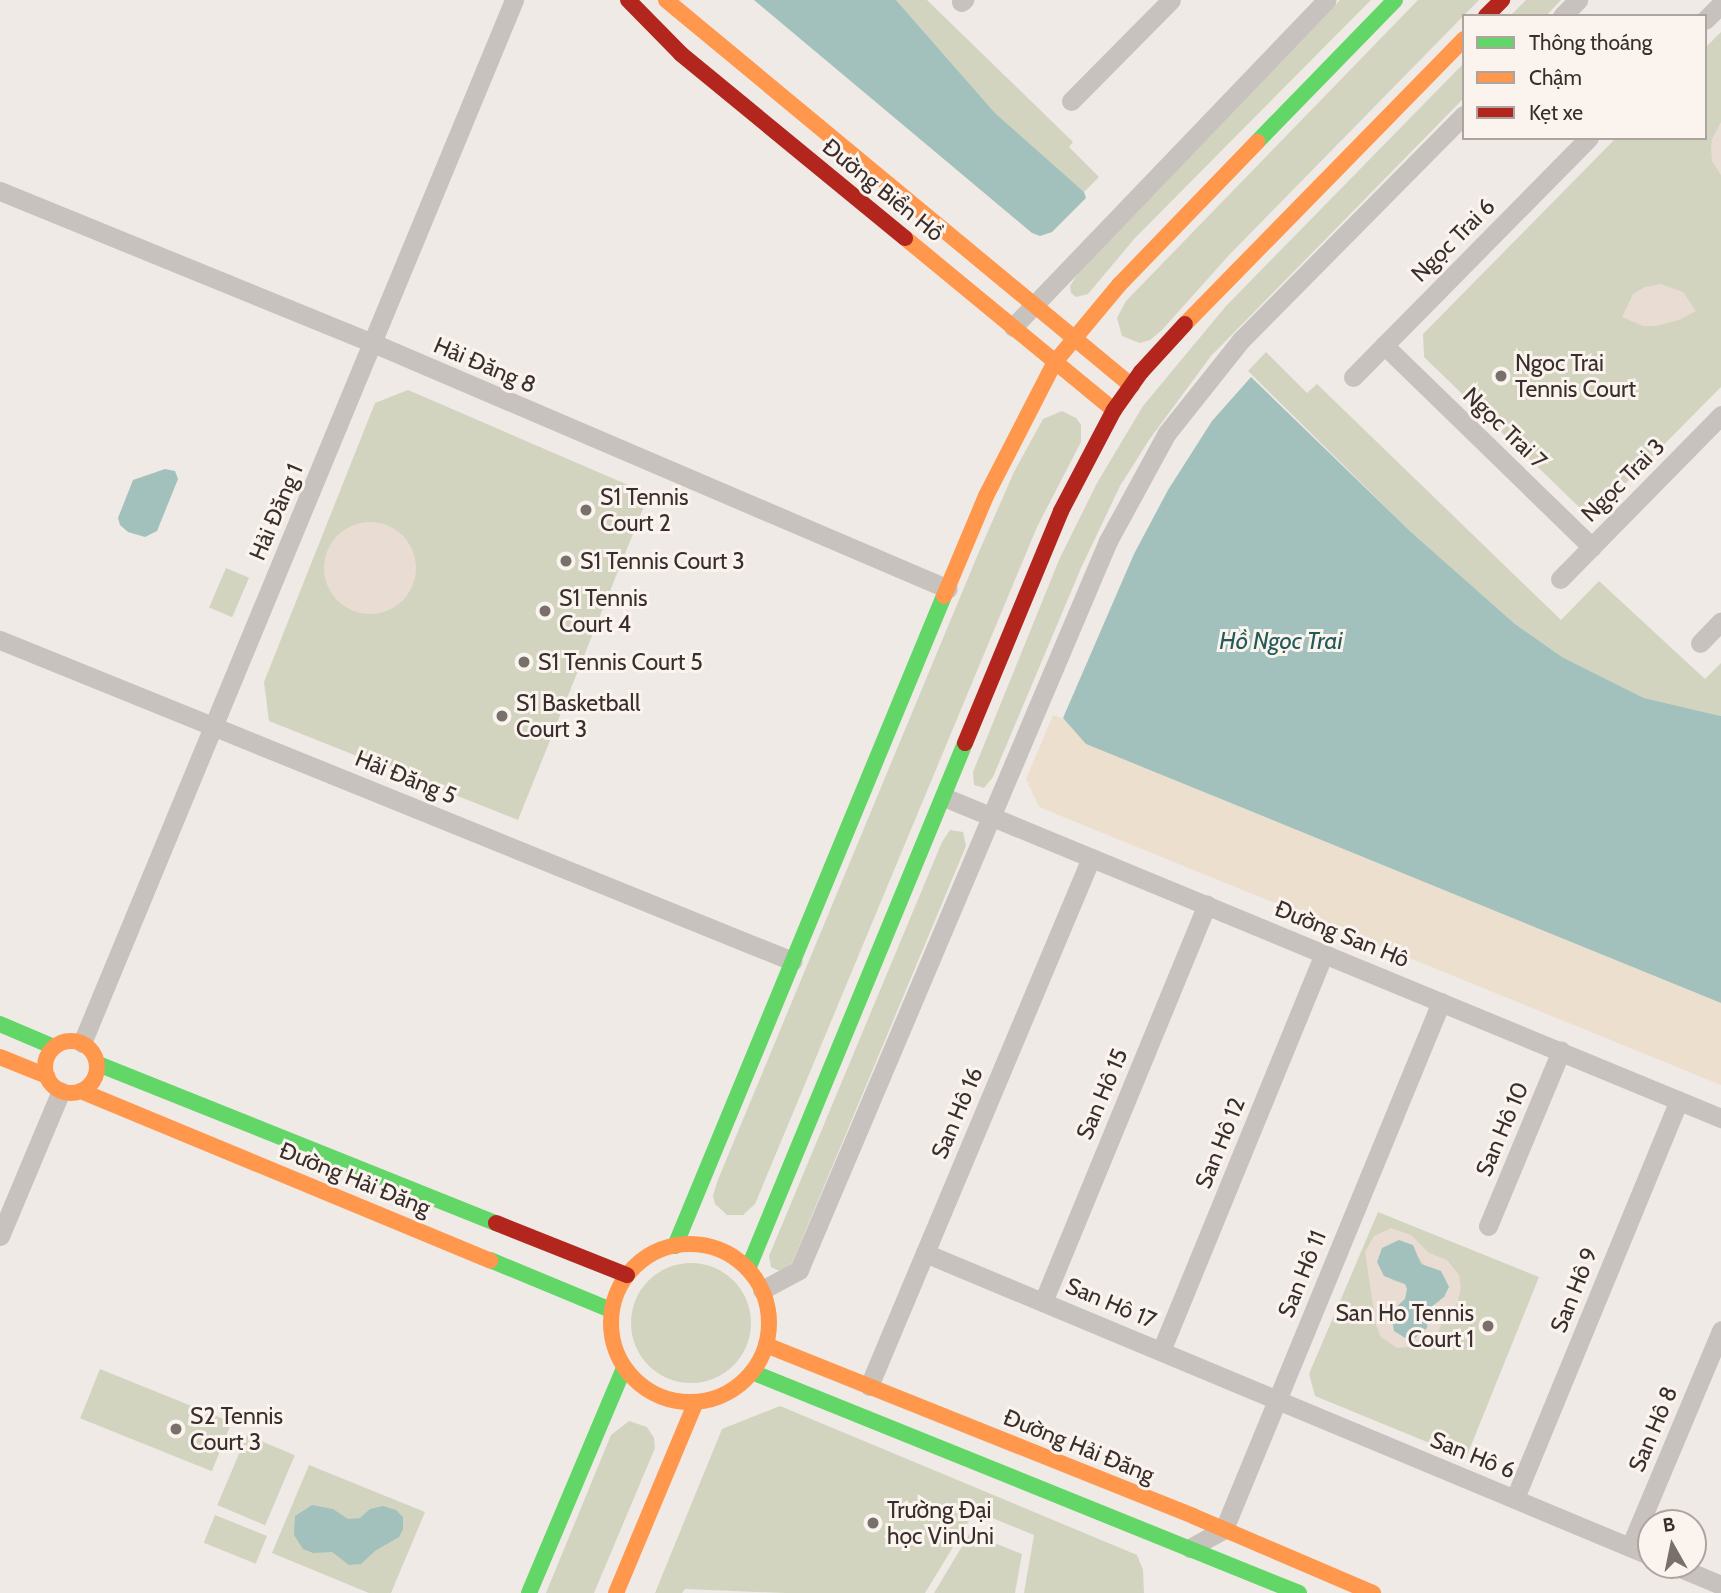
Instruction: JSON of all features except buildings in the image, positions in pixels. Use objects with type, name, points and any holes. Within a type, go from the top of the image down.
[{"type":"street","name":"Hải Đăng 1","points":[[82,1043],[514,0]]},
{"type":"street","name":"Đường Biển Hồ","points":[[628,0],[681,54],[1114,410]]},
{"type":"street","name":"Đường Biển Hồ","points":[[666,0],[1132,386]]},
{"type":"street","points":[[1071,101],[1171,0]]},
{"type":"street","points":[[1013,327],[1032,304],[1327,0]]},
{"type":"street","points":[[675,1246],[986,496],[1055,362],[1072,338],[1119,285],[1395,0]]},
{"type":"street","points":[[1488,14],[1502,0]]},
{"type":"street","points":[[1564,14],[1578,0]]},
{"type":"street","points":[[1707,18],[1721,4]]},
{"type":"street","points":[[748,1269],[1061,511],[1114,410],[1176,333],[1462,41]]},
{"type":"street","points":[[762,1290],[799,1270],[1108,541],[1167,433],[1241,340],[1462,117]]},
{"type":"street","name":"Ngọc Trai 6","points":[[1353,377],[1587,140]]},
{"type":"street","name":"Hải Đăng 8","points":[[0,191],[373,343],[948,589]]},
{"type":"street","name":"Ngọc Trai 7","points":[[1384,345],[1592,547]]},
{"type":"street","name":"Ngọc Trai 3","points":[[1560,579],[1721,415]]},
{"type":"street","points":[[1700,643],[1721,621]]},
{"type":"street","name":"Hải Đăng 5","points":[[0,640],[792,961]]},
{"type":"street","name":"Đường San Hô","points":[[944,797],[1721,1118]]},
{"type":"street","name":"San Hô 16","points":[[869,1386],[1091,858]]},
{"type":"street","name":"San Hô 15","points":[[1043,1302],[1207,905]]},
{"type":"street","name":"San Hô 12","points":[[1161,1351],[1324,953]]},
{"type":"street","name":"San Hô 11","points":[[1224,1529],[1441,1002]]},
{"type":"street","points":[[0,1024],[54,1047]]},
{"type":"street","points":[[0,1056],[47,1076],[61,1091],[81,1091],[93,1082],[97,1064],[92,1049],[82,1043],[67,1041],[54,1047],[45,1063],[47,1076]]},
{"type":"street","name":"San Hô 10","points":[[1488,1226],[1561,1051]]},
{"type":"street","name":"Đường Hải Đăng","points":[[97,1064],[627,1275]]},
{"type":"street","points":[[0,1236],[61,1091]]},
{"type":"street","name":"Đường Hải Đăng","points":[[81,1091],[611,1310]]},
{"type":"street","name":"San Hô 9","points":[[1515,1498],[1679,1100]]},
{"type":"street","points":[[702,1245],[721,1251],[748,1269],[762,1290],[768,1309],[766,1345],[752,1372],[737,1387],[718,1397],[696,1402],[670,1400],[646,1390],[623,1370],[610,1332],[611,1310],[627,1275],[642,1260],[675,1246],[702,1245]]},
{"type":"street","name":"San Hô 17","points":[[925,1253],[1276,1401]]},
{"type":"street","name":"San Hô 8","points":[[1630,1547],[1721,1330]]},
{"type":"street","name":"Đường Hải Đăng","points":[[766,1345],[1193,1516],[1373,1593]]},
{"type":"street","points":[[529,1593],[623,1370]]},
{"type":"street","points":[[752,1372],[1299,1593]]},
{"type":"street","name":"San Hô 6","points":[[1276,1401],[1637,1550]]},
{"type":"street","points":[[617,1593],[696,1402]]},
{"type":"street","points":[[1190,1548],[1193,1516]]},
{"type":"street","points":[[1190,1548],[1224,1529]]},
{"type":"green space","points":[[896,0],[927,0],[1073,142],[1069,147],[1099,177],[1084,192],[1042,156],[995,113]]},
{"type":"green space","points":[[1340,0],[1371,0],[1135,238],[1088,294],[1076,297],[1071,293],[1070,286],[1079,272]]},
{"type":"green space","points":[[1418,0],[1479,0],[1462,14],[1462,17],[1230,254],[1150,340],[1140,343],[1122,336],[1117,318],[1126,301]]},
{"type":"green space","points":[[1526,0],[1561,0],[1548,14],[1512,14]]},
{"type":"green space","points":[[1721,32],[1721,387],[1600,509],[1579,507],[1424,357],[1423,334],[1614,140],[1707,140],[1707,46]]},
{"type":"green space","points":[[1462,65],[1462,100],[1211,356],[1149,440],[1120,486],[1081,568],[993,777],[984,788],[974,785],[973,772],[1059,560],[1097,483],[1143,406],[1226,306]]},
{"type":"green space","points":[[1266,352],[1307,393],[1317,384],[1561,620],[1599,581],[1705,679],[1721,663],[1721,716],[1644,698],[1562,657],[1515,624],[1411,532],[1248,371]]},
{"type":"green space","points":[[408,390],[649,494],[518,820],[269,721],[264,682],[375,403]]},
{"type":"green space","points":[[1062,411],[1076,418],[1081,425],[1081,442],[1037,527],[755,1204],[743,1215],[727,1215],[715,1204],[713,1196],[717,1182],[978,554],[1014,472],[1043,419]]},
{"type":"green space","points":[[226,568],[249,578],[232,617],[209,608]]},
{"type":"green space","points":[[950,830],[963,832],[966,846],[792,1263],[783,1271],[777,1270],[771,1267],[769,1256],[942,842]]},
{"type":"green space","points":[[1378,1212],[1539,1277],[1466,1458],[1315,1396],[1309,1374]]},
{"type":"green space","points":[[691,1263],[714,1268],[733,1281],[746,1300],[751,1323],[746,1346],[733,1365],[714,1378],[691,1383],[668,1378],[649,1365],[636,1346],[631,1323],[636,1300],[649,1281],[668,1268]]},
{"type":"green space","name":"S2 Tennis Court 3","points":[[100,1369],[232,1422],[212,1471],[80,1418]]},
{"type":"green space","name":"Trường Đại học VinUni","points":[[780,1406],[1137,1555],[1143,1570],[1144,1593],[1024,1593],[1034,1535],[975,1511],[925,1593],[786,1593],[685,1589],[682,1593],[655,1593],[722,1429]]},
{"type":"green space","points":[[629,1421],[647,1427],[654,1438],[655,1448],[594,1593],[546,1593],[611,1435]]},
{"type":"green space","points":[[247,1435],[295,1455],[265,1525],[217,1505]]},
{"type":"green space","points":[[309,1465],[425,1512],[391,1593],[369,1593],[272,1553]]},
{"type":"green space","points":[[215,1515],[267,1536],[256,1564],[204,1543]]},
{"type":"green space","points":[[970,1533],[1022,1554],[1015,1593],[934,1593]]},
{"type":"sand","points":[[1053,715],[1069,721],[1086,744],[1721,1003],[1721,1085],[1039,807],[1026,779]]},
{"type":"shaded area","points":[[1721,122],[1721,175],[1712,161],[1711,149],[1712,139]]},
{"type":"shaded area","points":[[1661,284],[1683,292],[1696,311],[1679,320],[1656,326],[1643,326],[1622,317],[1633,294],[1645,287]]},
{"type":"shaded area","points":[[370,522],[388,525],[403,535],[413,550],[416,568],[413,586],[403,601],[388,611],[370,614],[352,611],[337,601],[327,586],[324,568],[327,550],[337,535],[352,525]]},
{"type":"shaded area","points":[[1391,1228],[1411,1235],[1429,1253],[1447,1260],[1459,1275],[1461,1288],[1457,1304],[1444,1315],[1437,1337],[1421,1346],[1397,1348],[1381,1337],[1376,1325],[1365,1252],[1374,1236]],"holes":[[[1419,1258],[1425,1266],[1436,1269],[1440,1301],[1428,1309],[1429,1318],[1394,1331],[1391,1312],[1405,1299],[1407,1289],[1405,1284],[1391,1280]]]},
{"type":"water","points":[[754,0],[896,0],[995,113],[1084,192],[1086,198],[1052,232],[1040,236],[1032,233]]},
{"type":"water","name":"Hồ Ngọc Trai","points":[[1251,377],[1411,532],[1515,624],[1562,657],[1644,698],[1721,716],[1721,1003],[1086,744],[1063,718],[1134,554],[1168,490],[1212,421]]},
{"type":"water","points":[[165,469],[175,471],[178,479],[157,531],[145,537],[128,532],[120,525],[118,518],[133,480]]},
{"type":"water","points":[[1399,1240],[1413,1245],[1421,1264],[1441,1271],[1449,1287],[1444,1297],[1428,1309],[1427,1328],[1415,1338],[1407,1339],[1394,1331],[1391,1312],[1405,1299],[1407,1289],[1405,1284],[1384,1276],[1377,1262],[1382,1248]]},
{"type":"water","points":[[312,1505],[333,1509],[348,1519],[360,1518],[370,1509],[383,1506],[396,1510],[403,1517],[403,1529],[399,1537],[375,1551],[361,1564],[349,1565],[332,1552],[313,1553],[303,1549],[294,1535],[295,1516]]},
{"type":"traffic: fast","points":[[1257,142],[1395,0]]},
{"type":"traffic: fast","points":[[675,1246],[944,596]]},
{"type":"traffic: fast","points":[[748,1269],[965,743]]},
{"type":"traffic: fast","points":[[0,1024],[54,1047]]},
{"type":"traffic: fast","points":[[98,1064],[496,1223]]},
{"type":"traffic: fast","points":[[490,1260],[611,1310]]},
{"type":"traffic: fast","points":[[529,1593],[623,1370]]},
{"type":"traffic: fast","points":[[752,1372],[1299,1593]]},
{"type":"traffic: slow","points":[[666,0],[1132,386]]},
{"type":"traffic: slow","points":[[1185,324],[1462,41]]},
{"type":"traffic: slow","points":[[944,596],[986,496],[1055,362],[1119,285],[1257,142]]},
{"type":"traffic: slow","points":[[905,238],[1114,410]]},
{"type":"traffic: slow","points":[[71,1041],[90,1048],[97,1067],[90,1086],[71,1093],[52,1086],[45,1067],[52,1048],[71,1041]]},
{"type":"traffic: slow","points":[[0,1057],[47,1076]]},
{"type":"traffic: slow","points":[[81,1091],[490,1260]]},
{"type":"traffic: slow","points":[[690,1244],[720,1250],[746,1267],[763,1293],[769,1323],[763,1353],[746,1379],[720,1396],[690,1402],[660,1396],[634,1379],[617,1353],[611,1323],[617,1293],[634,1267],[660,1250],[690,1244]]},
{"type":"traffic: slow","points":[[766,1345],[1193,1516],[1373,1593]]},
{"type":"traffic: slow","points":[[616,1593],[696,1402]]},
{"type":"traffic: jam","points":[[628,0],[681,54],[905,238]]},
{"type":"traffic: jam","points":[[1488,14],[1502,0]]},
{"type":"traffic: jam","points":[[965,743],[1061,511],[1114,410],[1141,372],[1185,324]]},
{"type":"traffic: jam","points":[[496,1223],[627,1275]]},
{"type":"place","name":"Ngoc Trai Tennis Court","points":[[1501,376]]},
{"type":"place","name":"S1 Tennis Court 2","points":[[586,510]]},
{"type":"place","name":"S1 Tennis Court 3","points":[[566,561]]},
{"type":"place","name":"S1 Tennis Court 4","points":[[545,611]]},
{"type":"place","name":"S1 Tennis Court 5","points":[[524,662]]},
{"type":"place","name":"S1 Basketball Court 3","points":[[502,716]]},
{"type":"place","name":"San Ho Tennis Court 1","points":[[1488,1326]]},
{"type":"place","name":"S2 Tennis Court 3","points":[[176,1429]]},
{"type":"place","name":"Trường Đại học VinUni","points":[[873,1523]]}]
